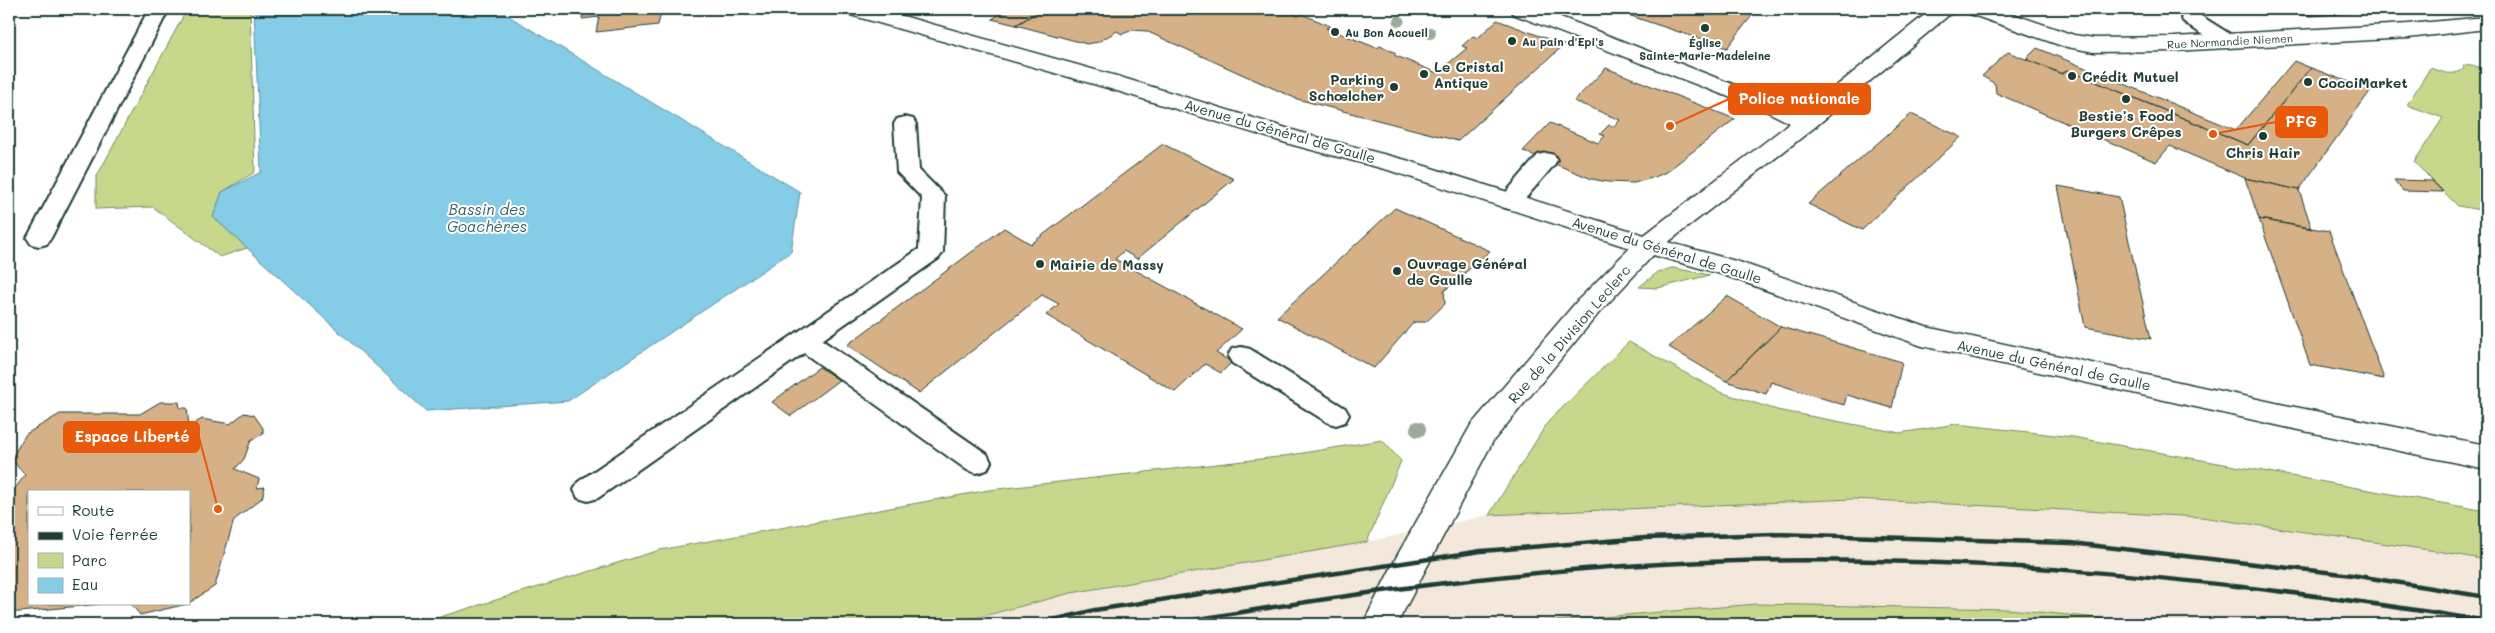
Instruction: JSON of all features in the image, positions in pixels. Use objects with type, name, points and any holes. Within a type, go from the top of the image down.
[{"type":"street","name":"Avenue du Général de Gaulle","points":[[855,9],[1121,84],[1301,140],[1396,165],[1648,245],[1738,271],[1922,336],[2275,414],[2486,456]]},
{"type":"street","points":[[1521,9],[1776,107],[1807,122]]},
{"type":"street","name":"Rue de la Division Leclerc","points":[[1380,624],[1409,566],[1482,433],[1588,307],[1648,245],[1807,122],[1945,9]]},
{"type":"street","name":"Rue Normandie Niemen","points":[[1978,9],[2070,40],[2094,45],[2174,44],[2408,31],[2486,23]]},
{"type":"lane","points":[[39,238],[160,9]]},
{"type":"lane","points":[[2191,18],[2226,40]]},
{"type":"lane","points":[[588,490],[932,252],[934,196],[908,172],[905,124]]},
{"type":"lane","points":[[1510,202],[1546,160]]},
{"type":"lane","points":[[805,341],[977,462]]},
{"type":"lane","points":[[1241,356],[1336,415]]},
{"type":"shaded area","points":[[1853,499],[2201,517],[2486,560],[2486,624],[2159,624],[2008,609],[1756,604],[1519,624],[953,624],[1071,593],[1367,542],[1489,515]]},
{"type":"green space","points":[[187,9],[250,9],[255,172],[222,192],[213,217],[247,248],[220,257],[153,207],[96,209],[96,178]]},
{"type":"green space","points":[[2463,65],[2486,68],[2486,211],[2458,206],[2414,162],[2443,118],[2407,105],[2430,68],[2456,73],[2464,69]]},
{"type":"green space","points":[[1672,268],[1710,275],[1658,288],[1639,287],[1658,272]]},
{"type":"green space","points":[[1629,342],[1720,392],[1777,410],[1900,433],[1956,424],[2073,437],[2486,511],[2486,560],[2201,517],[1853,499],[1489,515],[1548,422]]},
{"type":"green space","points":[[1382,440],[1401,461],[1367,542],[1071,593],[953,624],[417,624],[660,550],[989,490],[1278,457]]},
{"type":"green space","points":[[1756,604],[2008,609],[2159,624],[1519,624]]},
{"type":"water","name":"Bassin des Goachères","points":[[254,9],[497,9],[800,192],[791,252],[568,401],[426,411],[213,217],[222,192],[261,172]]},
{"type":"building","points":[[558,9],[662,9],[658,25],[596,32],[599,17],[582,19],[585,10],[556,13]]},
{"type":"building","points":[[1009,9],[1043,9],[1016,25],[992,19]]},
{"type":"building","name":"Parking Schœlcher","points":[[1043,9],[1280,9],[1298,16],[1302,14],[1330,26],[1326,28],[1377,48],[1380,46],[1396,53],[1394,55],[1437,73],[1467,48],[1462,46],[1473,36],[1478,38],[1497,20],[1564,45],[1458,141],[1297,99],[1146,31],[1133,30],[1122,34],[1117,31],[1098,42],[1087,44],[1016,25]]},
{"type":"building","name":"Église Sainte-Marie-Madeleine","points":[[1610,9],[1757,9],[1727,48]]},
{"type":"building","points":[[2252,9],[2387,9],[2339,14],[2334,11],[2308,13],[2311,16]]},
{"type":"building","points":[[2334,11],[2339,14],[2311,16],[2308,13]]},
{"type":"building","points":[[2037,48],[2236,130],[2294,61],[2311,68],[2248,145],[2067,70],[2062,74],[2026,59]]},
{"type":"building","points":[[2008,52],[2062,74],[2067,70],[2248,145],[2311,68],[2371,90],[2299,190],[2245,178],[2170,146],[2156,162],[1996,93],[1995,84],[1982,76]]},
{"type":"building","points":[[1606,68],[1735,119],[1666,172],[1634,183],[1592,179],[1523,151],[1550,123],[1598,143],[1605,136],[1600,134],[1609,125],[1614,127],[1620,120],[1574,101]]},
{"type":"building","points":[[1911,114],[1961,137],[1862,230],[1808,204]]},
{"type":"building","name":"Mairie de Massy","points":[[1163,144],[1234,179],[1137,259],[1124,251],[1115,259],[1242,329],[1216,353],[1232,362],[1221,373],[1205,364],[1175,392],[1046,315],[1059,304],[1042,295],[919,393],[847,345],[1004,228],[1031,244]]},
{"type":"building","points":[[2245,178],[2299,190],[2312,229],[2259,219]]},
{"type":"building","points":[[2394,180],[2432,181],[2443,192],[2403,191]]},
{"type":"building","points":[[2058,186],[2119,197],[2151,339],[2085,327]]},
{"type":"building","name":"Ouvrage Général de Gaulle","points":[[1395,208],[1490,251],[1444,291],[1445,304],[1426,322],[1414,322],[1374,368],[1277,317]]},
{"type":"building","points":[[2259,219],[2329,231],[2384,379],[2310,365]]},
{"type":"building","points":[[1727,296],[1781,327],[1726,381],[1669,347]]},
{"type":"building","points":[[1781,327],[1902,362],[1892,408],[1847,395],[1844,405],[1771,382],[1766,394],[1726,381]]},
{"type":"building","points":[[819,367],[839,380],[791,416],[772,402]]},
{"type":"building","points":[[160,402],[179,402],[180,408],[187,408],[189,427],[202,419],[230,424],[244,413],[254,415],[263,428],[263,434],[251,440],[244,459],[235,469],[259,479],[257,488],[265,487],[262,498],[234,520],[215,586],[190,602],[190,490],[28,490],[28,606],[81,606],[9,613],[9,489],[16,487],[25,475],[11,459],[26,434],[60,414],[140,414]]},
{"type":"building","points":[[133,606],[178,606],[140,615]]},
{"type":"railway","points":[[1037,624],[1095,610],[1481,551],[1645,538],[1776,534],[2071,543],[2352,575],[2486,597]]},
{"type":"railway","points":[[1170,624],[1303,602],[1503,576],[1638,565],[1803,560],[1901,562],[2097,572],[2292,593],[2486,621]]},
{"type":"place","name":"Église Sainte-Marie-Madeleine","points":[[1705,28]]},
{"type":"place","name":"Au Bon Accueil","points":[[1335,32]]},
{"type":"place","name":"Au pain d'Epi's","points":[[1512,41]]},
{"type":"place","name":"Le Cristal Antique","points":[[1424,74]]},
{"type":"place","name":"Crédit Mutuel","points":[[2072,76]]},
{"type":"place","name":"CocciMarket","points":[[2308,82]]},
{"type":"place","name":"Parking Schœlcher","points":[[1394,87]]},
{"type":"place","name":"Bestie’s Food Burgers Crêpes","points":[[2126,99]]},
{"type":"place","name":"Police nationale","points":[[1670,126]]},
{"type":"place","name":"PFG","points":[[2213,134]]},
{"type":"place","name":"Chris Hair","points":[[2263,136]]},
{"type":"place","name":"Mairie de Massy","points":[[1040,264]]},
{"type":"place","name":"Ouvrage Général de Gaulle","points":[[1397,271]]},
{"type":"place","name":"Espace Liberté","points":[[218,509]]}]
